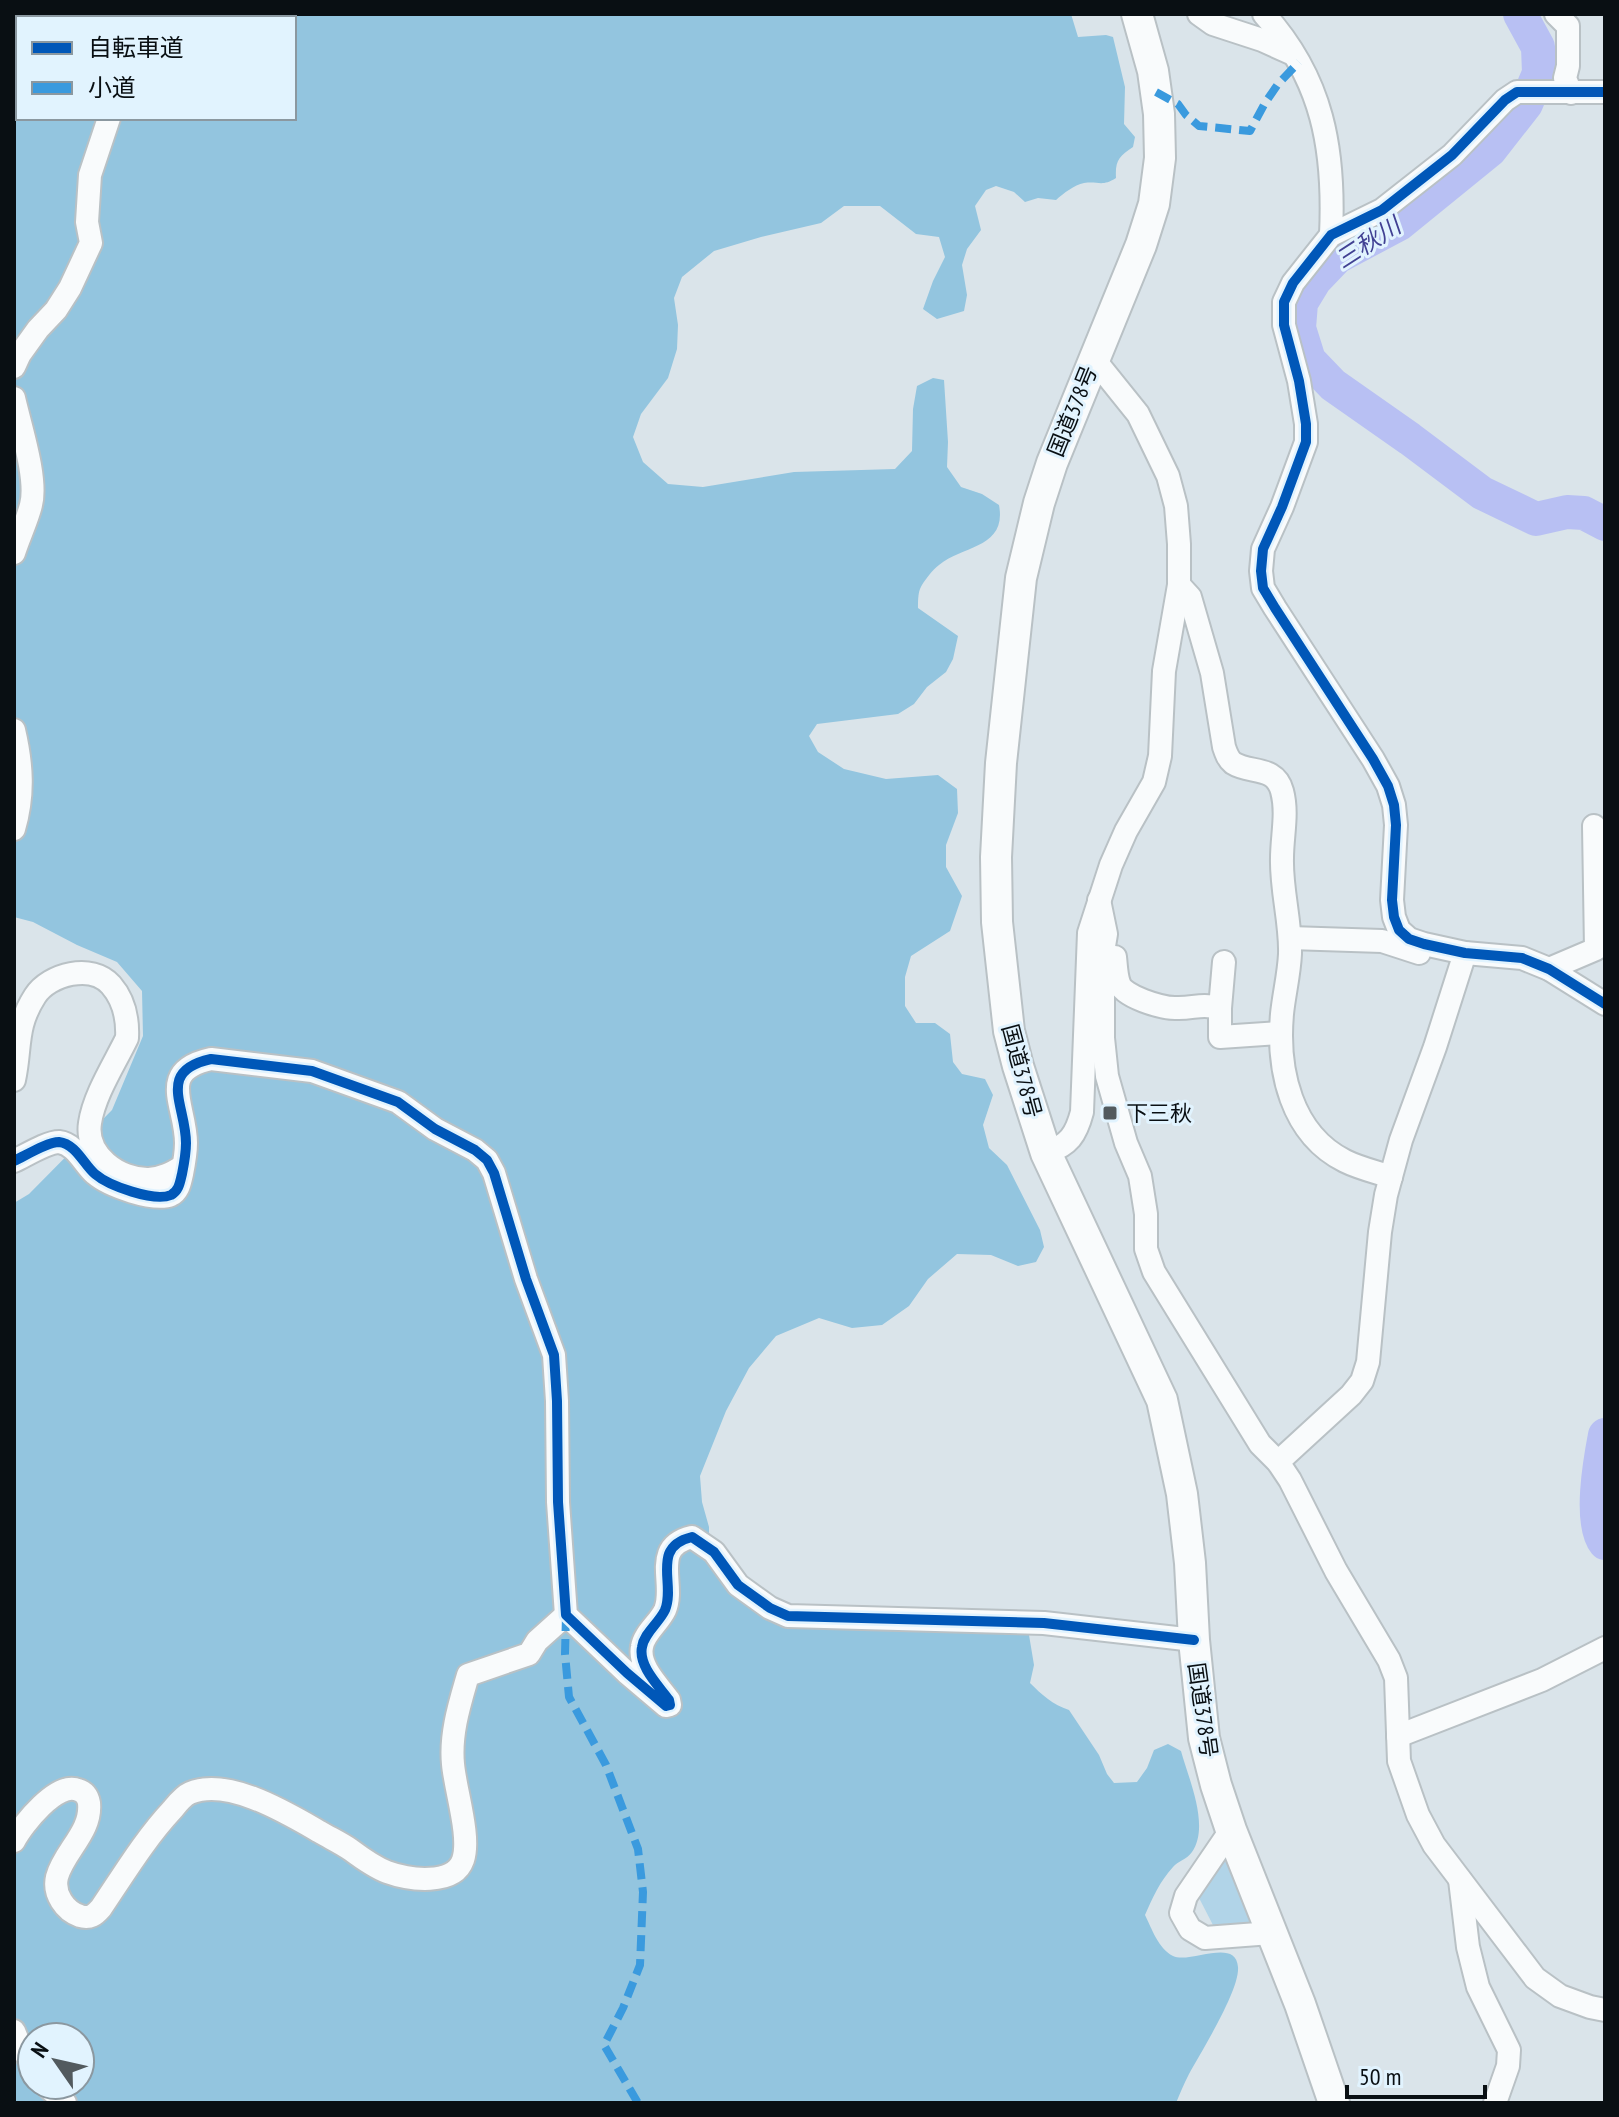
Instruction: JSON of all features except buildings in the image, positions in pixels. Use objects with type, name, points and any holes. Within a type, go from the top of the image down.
[{"type":"highway","name":"国道378号","points":[[1137,14],[1153,71],[1159,114],[1160,158],[1154,204],[1141,245],[1052,463],[1021,578],[1001,763],[996,857],[997,922],[1009,1031],[1046,1153],[1162,1400],[1182,1494],[1204,1738],[1231,1830],[1300,2004],[1334,2103]]},
{"type":"street","points":[[1199,14],[1213,24],[1295,55]]},
{"type":"street","points":[[1264,14],[1288,42],[1315,92],[1329,157],[1331,235]]},
{"type":"street","points":[[1556,14],[1568,26],[1565,78],[1571,93]]},
{"type":"street","points":[[1605,92],[1517,92],[1505,100],[1452,155],[1382,210],[1331,235],[1293,283],[1284,302],[1284,325],[1299,381],[1306,442],[1263,549],[1261,571],[1263,588],[1388,786],[1396,825],[1392,900],[1399,930],[1409,939],[1436,947],[1522,958],[1549,969],[1605,1004]]},
{"type":"street","points":[[14,367],[70,288],[91,243],[87,222],[90,175],[108,120]]},
{"type":"street","points":[[1046,1153],[1061,1148],[1077,1130],[1082,1112],[1089,933],[1126,831],[1154,782],[1160,756],[1164,671],[1179,585],[1176,506],[1168,476],[1138,414],[1093,358]]},
{"type":"street","points":[[14,398],[33,491],[31,506],[14,553]]},
{"type":"street","points":[[1179,585],[1190,597],[1212,673],[1228,757],[1235,764],[1266,772],[1282,788],[1285,808],[1282,874],[1290,938],[1281,1033],[1285,1071],[1294,1107],[1312,1138],[1326,1150],[1346,1161],[1391,1177]]},
{"type":"street","points":[[14,730],[21,770],[21,793],[14,829]]},
{"type":"street","points":[[1549,969],[1596,949],[1594,826]]},
{"type":"street","points":[[1099,900],[1106,934],[1113,945],[1119,985],[1125,992],[1174,1009],[1196,1005],[1220,1008]]},
{"type":"street","points":[[1106,934],[1103,952],[1103,1038],[1107,1076],[1126,1143],[1140,1176],[1146,1214],[1146,1249],[1154,1272],[1260,1444],[1290,1480],[1336,1571],[1389,1660],[1396,1678],[1399,1761],[1418,1815],[1434,1845],[1535,1978],[1560,1996],[1605,2010]]},
{"type":"street","points":[[1290,938],[1382,941],[1422,954],[1436,947]]},
{"type":"street","points":[[1278,1462],[1337,1409],[1362,1381],[1368,1362],[1380,1232],[1391,1177],[1465,953]]},
{"type":"street","points":[[1224,962],[1220,1037],[1281,1033]]},
{"type":"street","points":[[14,1080],[19,1031],[36,994],[51,980],[67,974],[98,976],[110,983],[121,1000],[128,1025],[127,1038],[93,1108],[90,1140],[110,1168],[132,1178],[166,1176],[183,1166]]},
{"type":"street","points":[[14,1161],[61,1142],[70,1146],[94,1173],[110,1184],[159,1197],[173,1194],[179,1187],[186,1142],[177,1084],[183,1071],[195,1062],[211,1059],[312,1071],[398,1102],[435,1129],[475,1150],[487,1160],[554,1355],[558,1502],[566,1615],[666,1706],[670,1705],[669,1700],[643,1664],[642,1647],[665,1610],[667,1560],[682,1539],[692,1537],[714,1552],[738,1585],[770,1608],[788,1616],[1044,1623],[1194,1640]]},
{"type":"street","points":[[14,1841],[37,1810],[60,1791],[73,1788],[83,1792],[89,1800],[88,1821],[57,1876],[56,1888],[62,1903],[72,1913],[85,1918],[101,1908],[166,1816],[187,1794],[205,1789],[225,1790],[260,1800],[387,1872],[408,1878],[445,1877],[456,1872],[463,1861],[466,1846],[452,1761],[455,1721],[468,1675],[529,1654],[537,1641],[566,1615]]},
{"type":"street","points":[[1398,1736],[1542,1680],[1605,1648]]},
{"type":"street","points":[[1231,1830],[1186,1896],[1181,1913],[1190,1929],[1205,1938],[1271,1933]]},
{"type":"street","points":[[1460,1880],[1468,1947],[1478,1987],[1509,2050],[1508,2066],[1495,2103]]},
{"type":"shaded area","points":[[14,14],[1071,14],[1078,37],[1113,37],[1125,87],[1124,124],[1135,137],[1133,147],[1119,160],[1116,178],[1104,183],[1080,184],[1056,200],[1038,198],[1025,202],[1014,192],[996,186],[986,190],[975,206],[981,230],[967,249],[962,265],[967,295],[964,311],[937,319],[923,309],[945,257],[939,237],[916,234],[880,206],[844,206],[821,223],[714,251],[682,277],[674,298],[678,325],[677,349],[668,378],[641,414],[633,437],[643,462],[668,484],[703,487],[794,472],[895,469],[912,451],[917,386],[933,378],[944,380],[947,467],[961,487],[982,494],[999,505],[997,530],[990,538],[939,565],[919,591],[918,608],[958,636],[953,659],[946,672],[927,687],[914,704],[898,714],[817,724],[809,736],[818,752],[844,769],[886,779],[938,775],[957,789],[958,813],[946,845],[946,867],[962,896],[950,931],[911,956],[905,977],[905,1006],[916,1023],[935,1023],[950,1034],[953,1062],[962,1074],[985,1079],[993,1095],[983,1125],[989,1148],[1007,1165],[1040,1230],[1044,1247],[1036,1262],[1018,1266],[991,1255],[957,1254],[928,1279],[909,1306],[882,1325],[852,1328],[819,1318],[776,1336],[749,1368],[726,1411],[700,1476],[702,1502],[709,1527],[709,1561],[757,1608],[1009,1621],[1029,1635],[1034,1665],[1030,1683],[1053,1702],[1069,1710],[1114,1783],[1137,1782],[1154,1750],[1168,1744],[1181,1751],[1199,1816],[1197,1841],[1190,1855],[1175,1865],[1164,1878],[1145,1915],[1159,1943],[1173,1956],[1181,1958],[1221,1952],[1235,1958],[1238,1967],[1227,2005],[1176,2103],[14,2103],[14,1203],[29,1194],[112,1110],[143,1036],[142,991],[117,962],[33,922],[14,917]]},
{"type":"shaded area","points":[[1223,1860],[1228,1864],[1252,1918],[1251,1926],[1214,1927],[1197,1894]]},
{"type":"waterway","name":"三秋川","points":[[1520,14],[1538,47],[1539,73],[1526,104],[1490,150],[1399,224],[1337,257],[1315,280],[1301,303],[1299,328],[1309,360],[1333,385],[1482,493],[1536,519],[1567,512],[1584,513],[1605,524]]},
{"type":"waterway","name":"三秋川","points":[[1605,1435],[1597,1507],[1600,1534],[1605,1543]]},
{"type":"marked path","points":[[1156,92],[1178,104],[1199,126],[1250,131],[1278,84],[1299,62]]},
{"type":"marked path","points":[[566,1615],[565,1654],[569,1697],[606,1765],[638,1849],[643,1892],[640,1965],[604,2045],[638,2103]]},
{"type":"cycle path","points":[[1605,92],[1517,92],[1505,100],[1452,155],[1382,210],[1331,235],[1293,283],[1284,302],[1284,325],[1299,381],[1306,442],[1263,549],[1261,571],[1263,588],[1388,786],[1396,825],[1392,900],[1399,930],[1409,939],[1424,944],[1465,953],[1522,958],[1549,969],[1605,1004]]},
{"type":"cycle path","points":[[14,1161],[59,1142],[70,1147],[95,1174],[110,1183],[143,1195],[171,1195],[180,1183],[186,1151],[179,1081],[194,1064],[211,1059],[312,1071],[398,1102],[435,1129],[475,1150],[487,1160],[554,1355],[558,1502],[566,1615],[666,1706],[670,1705],[669,1700],[646,1668],[642,1647],[665,1610],[668,1600],[668,1558],[672,1549],[679,1542],[692,1537],[714,1552],[738,1585],[770,1608],[788,1616],[1044,1623],[1194,1640]]},
{"type":"place","name":"下三秋","points":[[1110,1113]]}]
